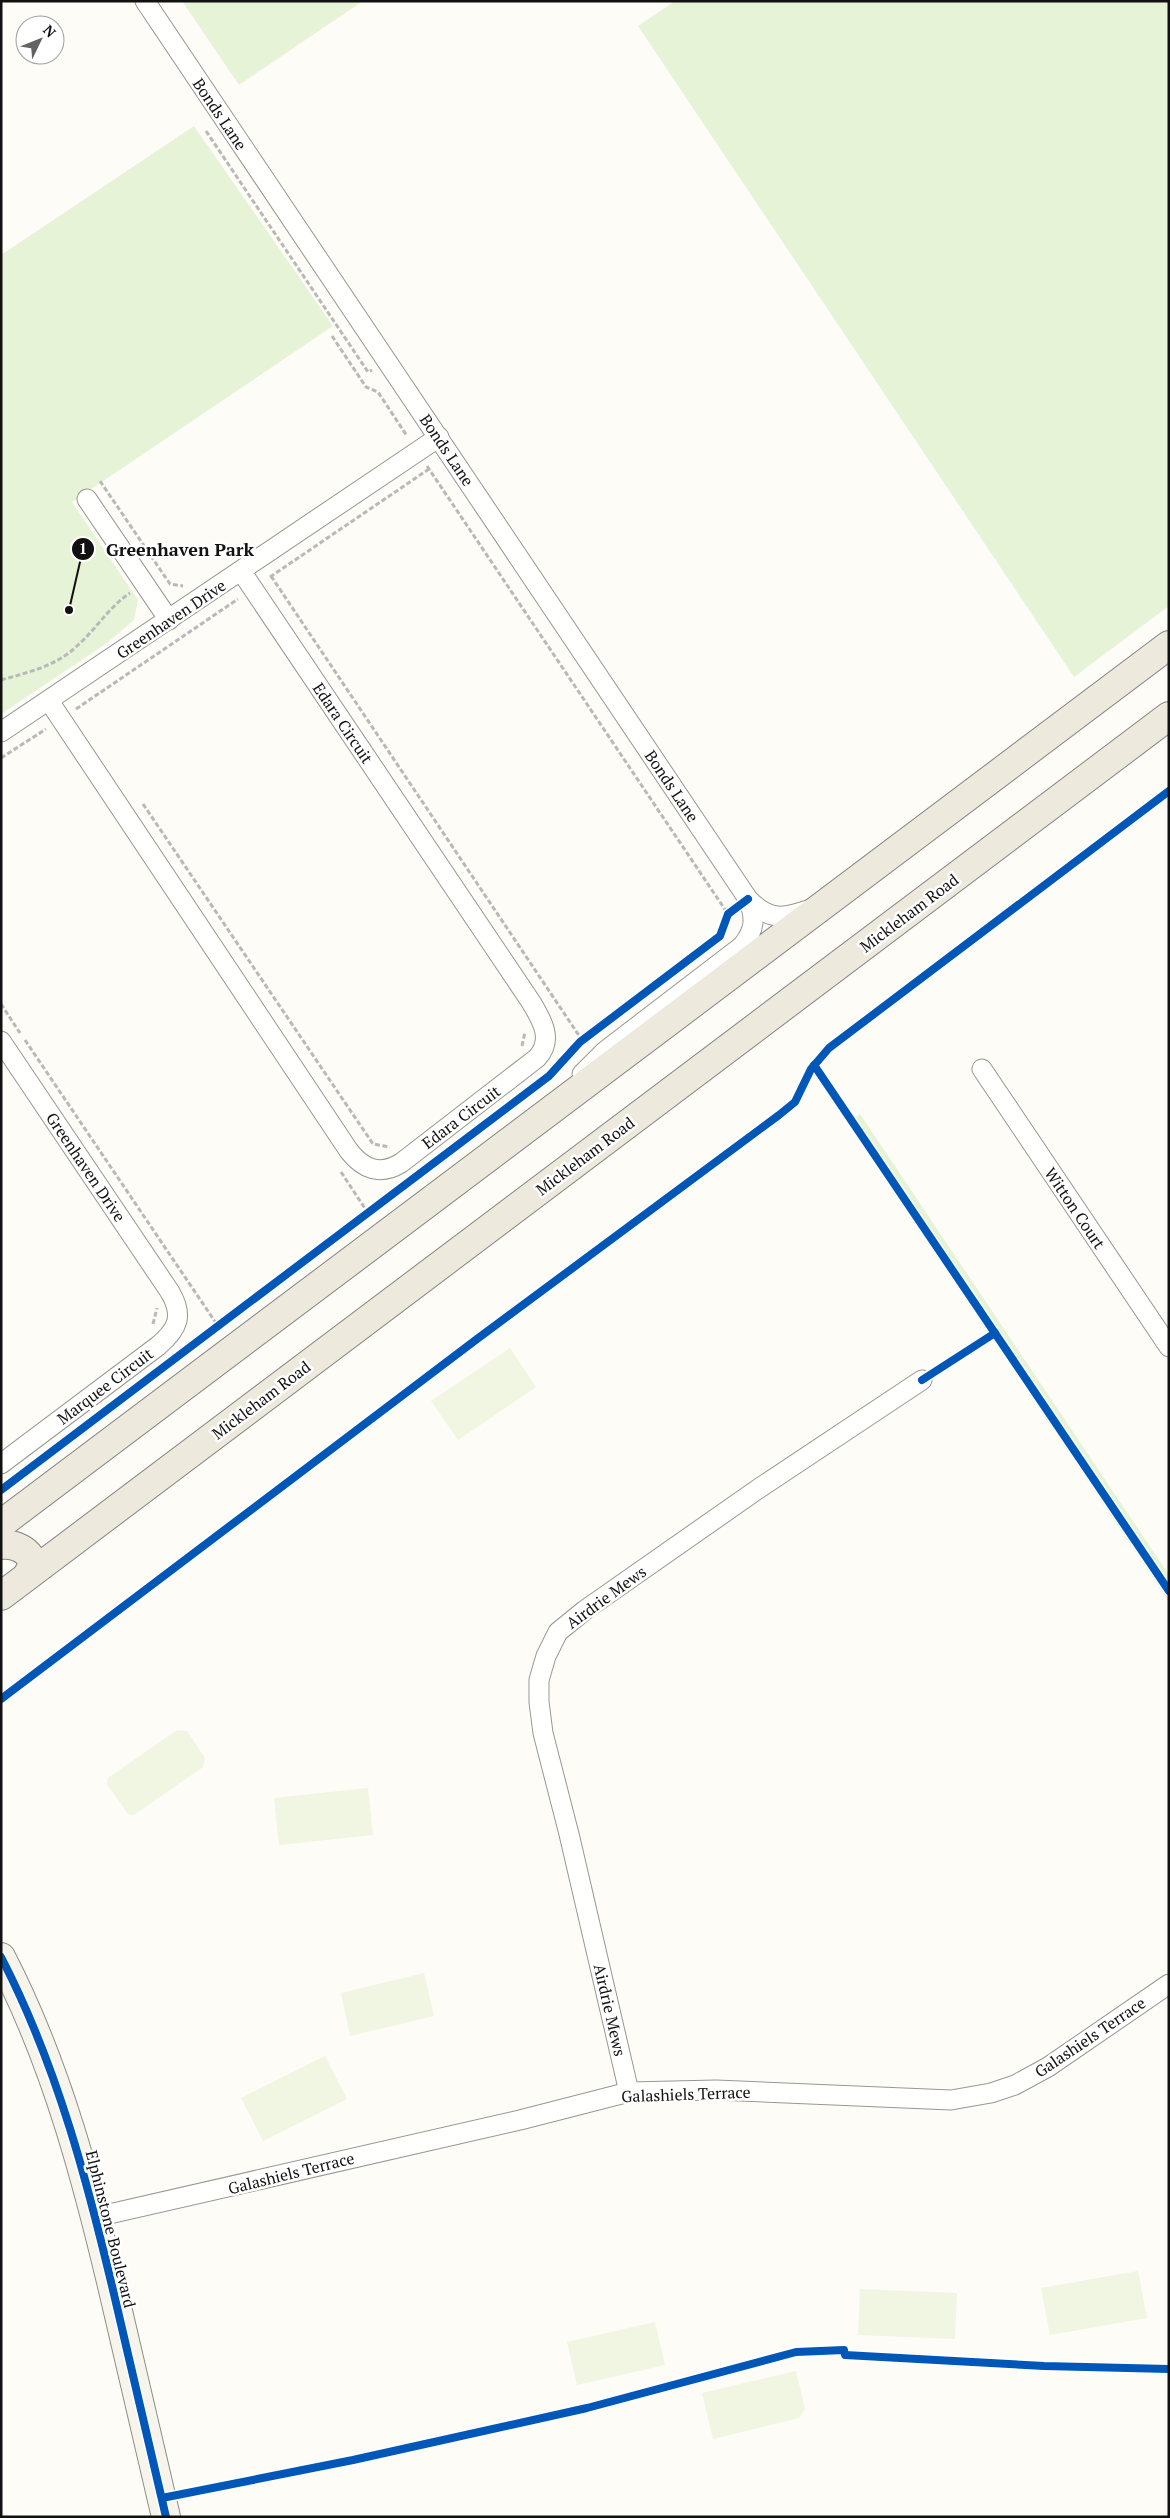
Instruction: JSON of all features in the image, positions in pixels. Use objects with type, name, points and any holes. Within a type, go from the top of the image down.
[{"type":"main road","points":[[1,1524],[1169,645]]},
{"type":"main road","name":"Mickleham Road","points":[[1,1596],[1169,716]]},
{"type":"main road","points":[[1,1545],[14,1546],[30,1555],[33,1564],[27,1576]]},
{"type":"street","name":"Bonds Lane","points":[[145,1],[748,899]]},
{"type":"street","name":"Greenhaven Drive","points":[[1,732],[439,437]]},
{"type":"street","points":[[87,499],[169,620]]},
{"type":"street","name":"Edara Circuit","points":[[49,701],[349,1151],[364,1167],[373,1170],[386,1170],[401,1163],[537,1058],[545,1046],[545,1030],[527,996],[241,571]]},
{"type":"street","points":[[748,899],[766,914],[778,916],[799,913],[829,900]]},
{"type":"street","points":[[546,1113],[605,1051],[742,946],[754,924],[753,912],[748,899]]},
{"type":"street","name":"Greenhaven Drive","points":[[1,1041],[170,1292]]},
{"type":"street","name":"Witton Court","points":[[982,1069],[1169,1347]]},
{"type":"street","name":"Marquee Circuit","points":[[1,1464],[168,1337],[176,1326],[178,1316],[176,1305],[170,1292]]},
{"type":"street","name":"Airdrie Mews","points":[[629,2092],[569,1834],[543,1734],[538,1702],[539,1680],[546,1656],[558,1632],[585,1610],[750,1495],[922,1380]]},
{"type":"street","name":"Elphinstone Boulevard","points":[[1,1956],[16,1985],[57,2087],[96,2217],[166,2517]]},
{"type":"street","name":"Galashiels Terrace","points":[[96,2217],[520,2120],[629,2092],[716,2090],[951,2100],[991,2093],[1015,2085],[1048,2066],[1169,1984]]},
{"type":"path","points":[[206,131],[368,372],[386,361]]},
{"type":"path","points":[[332,336],[366,387],[378,392],[728,914]]},
{"type":"path","points":[[399,441],[407,435]]},
{"type":"path","points":[[1,758],[429,469]]},
{"type":"path","points":[[100,481],[170,584],[182,586],[190,581]]},
{"type":"path","points":[[271,576],[579,1043],[589,1035]]},
{"type":"path","points":[[1,680],[50,665],[68,654],[112,607],[133,592]]},
{"type":"path","points":[[237,599],[243,608]]},
{"type":"path","points":[[68,654],[72,659]]},
{"type":"path","points":[[77,707],[83,716]]},
{"type":"path","points":[[139,798],[372,1144],[390,1147],[398,1141]]},
{"type":"path","points":[[724,927],[728,914],[748,899]]},
{"type":"path","points":[[1,1004],[221,1323],[211,1331]]},
{"type":"path","points":[[515,1052],[522,1046],[525,1029]]},
{"type":"path","points":[[361,1218],[376,1207]]},
{"type":"path","points":[[151,1300],[157,1309],[152,1327]]},
{"type":"green space","points":[[182,1],[363,1],[239,85]]},
{"type":"green space","points":[[675,1],[1169,1],[1169,606],[1074,677],[638,26]]},
{"type":"green space","points":[[194,126],[333,326],[72,502],[138,600],[134,620],[107,643],[1,714],[1,255]]},
{"type":"green space","points":[[860,1114],[1169,1575],[1169,1602],[847,1123]]},
{"type":"green space","points":[[510,1348],[536,1387],[458,1440],[431,1401]]},
{"type":"green space","points":[[177,1730],[187,1731],[205,1758],[203,1767],[134,1815],[128,1814],[107,1784],[108,1778]]},
{"type":"green space","points":[[368,1788],[373,1835],[279,1845],[274,1798]]},
{"type":"green space","points":[[424,1973],[434,2016],[350,2036],[341,1993]]},
{"type":"green space","points":[[325,2056],[347,2099],[263,2141],[241,2098]]},
{"type":"green space","points":[[1138,2271],[1147,2318],[1050,2335],[1041,2288]]},
{"type":"green space","points":[[860,2289],[957,2293],[955,2339],[858,2335]]},
{"type":"green space","points":[[655,2322],[665,2365],[577,2385],[567,2342]]},
{"type":"green space","points":[[796,2371],[805,2409],[799,2418],[713,2439],[702,2393]]},
{"type":"cycle path","points":[[1,1699],[477,1339],[779,1115],[795,1102],[811,1069],[829,1048],[1169,791]]},
{"type":"cycle path","points":[[1,1490],[549,1076],[580,1042],[720,936],[728,914],[748,899]]},
{"type":"cycle path","points":[[814,1065],[1169,1591]]},
{"type":"cycle path","points":[[922,1380],[995,1333]]},
{"type":"cycle path","points":[[1,1957],[39,2041],[70,2128],[95,2217],[166,2517]]},
{"type":"cycle path","points":[[162,2498],[353,2460],[587,2408],[796,2352],[844,2350],[845,2355],[1044,2366],[1169,2369]]},
{"type":"place","name":"Greenhaven Park","points":[[69,610]]}]
